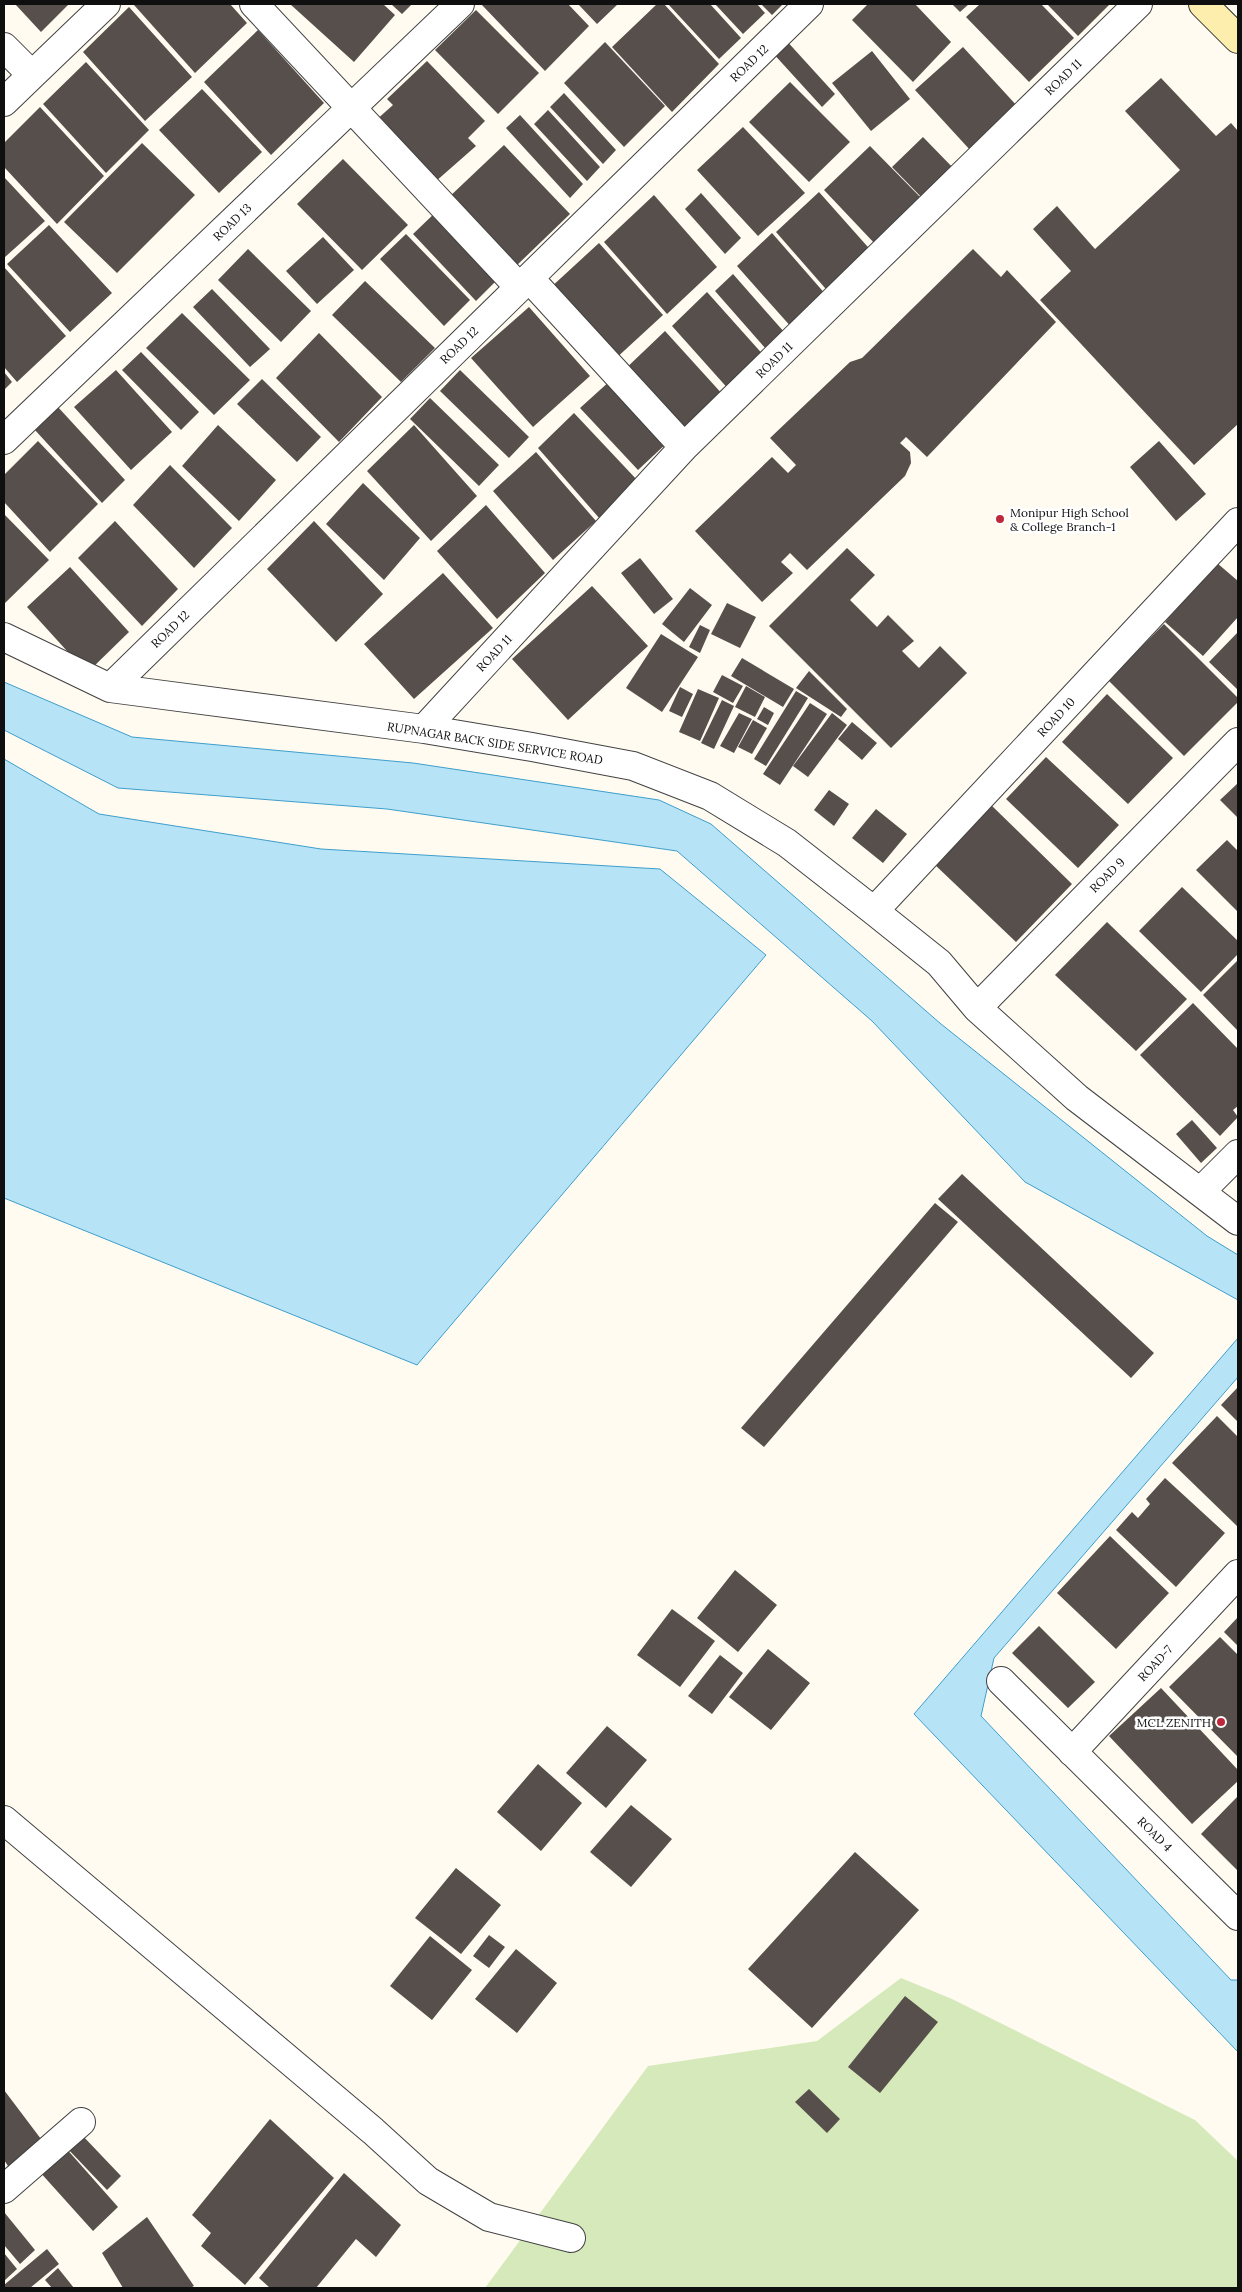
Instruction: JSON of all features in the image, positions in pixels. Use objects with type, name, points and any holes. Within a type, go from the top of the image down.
[{"type":"street","points":[[4,102],[106,4]]},
{"type":"street","points":[[254,4],[684,447]]},
{"type":"street","name":"ROAD 13","points":[[4,440],[460,4]]},
{"type":"street","name":"ROAD 12","points":[[110,688],[810,4]]},
{"type":"street","name":"ROAD 11","points":[[424,729],[684,447],[1138,4]]},
{"type":"street","points":[[1203,4],[1238,39]]},
{"type":"street","points":[[4,47],[32,75]]},
{"type":"street","name":"ROAD 10","points":[[874,911],[1238,522]]},
{"type":"street","name":"RUPNAGAR BACK SIDE SERVICE ROAD","points":[[4,637],[110,688],[424,729],[633,766],[710,796],[787,843],[939,963],[977,1008],[1077,1098],[1201,1191]]},
{"type":"street","name":"ROAD 9","points":[[977,1008],[1238,742]]},
{"type":"street","points":[[1238,1154],[1201,1191],[1238,1221]]},
{"type":"street","name":"ROAD-7","points":[[1072,1752],[1238,1574]]},
{"type":"street","name":"ROAD 4","points":[[1001,1682],[1238,1916]]},
{"type":"street","points":[[4,1820],[373,2131],[428,2181],[489,2217],[571,2238]]},
{"type":"street","points":[[4,2190],[81,2122]]},
{"type":"green space","points":[[901,1978],[952,1999],[1195,2120],[1238,2161],[1238,2288],[485,2288],[648,2066],[817,2041]]},
{"type":"water","points":[[4,682],[132,737],[413,763],[659,800],[711,824],[941,1024],[1207,1236],[1238,1255],[1238,1300],[1025,1182],[872,1021],[677,851],[387,809],[118,788],[4,730]]},
{"type":"water","points":[[4,759],[99,814],[321,849],[660,869],[766,955],[417,1365],[4,1198]]},
{"type":"water","points":[[1238,1338],[1238,1377],[994,1658],[981,1716],[1231,1980],[1238,1980],[1238,2052],[914,1714]]},
{"type":"building","points":[[15,4],[69,4],[41,32]]},
{"type":"building","points":[[135,4],[230,4],[247,23],[195,73]]},
{"type":"building","points":[[290,4],[383,4],[395,15],[354,62]]},
{"type":"building","points":[[391,4],[412,4],[402,14]]},
{"type":"building","points":[[481,4],[568,4],[589,26],[545,71]]},
{"type":"building","points":[[578,4],[618,4],[597,24]]},
{"type":"building","points":[[657,4],[664,4],[719,64],[672,112],[612,47]]},
{"type":"building","points":[[668,4],[710,4],[741,38],[719,59]]},
{"type":"building","points":[[715,4],[757,4],[765,13],[743,34]]},
{"type":"building","points":[[761,4],[783,4],[772,15]]},
{"type":"building","points":[[868,4],[915,4],[951,42],[913,82],[852,20]]},
{"type":"building","points":[[952,4],[969,4],[960,12]]},
{"type":"building","points":[[980,4],[1041,4],[1074,38],[1029,82],[966,17]]},
{"type":"building","points":[[1047,4],[1110,4],[1078,36]]},
{"type":"building","points":[[129,7],[192,77],[145,121],[83,52]]},
{"type":"building","points":[[476,10],[539,73],[498,114],[435,50]]},
{"type":"building","points":[[258,30],[324,103],[271,155],[204,82]]},
{"type":"building","points":[[784,38],[835,94],[822,107],[771,51]]},
{"type":"building","points":[[605,42],[665,106],[624,147],[564,83]]},
{"type":"building","points":[[963,47],[1019,108],[971,151],[915,90]]},
{"type":"building","points":[[872,51],[910,99],[871,131],[832,83]]},
{"type":"building","points":[[427,61],[485,121],[468,138],[476,146],[435,182],[375,121],[393,105],[387,99]]},
{"type":"building","points":[[86,62],[149,130],[106,173],[43,104]]},
{"type":"building","points":[[1161,78],[1216,136],[1231,123],[1238,131],[1238,424],[1194,465],[1040,300],[1071,271],[1033,229],[1057,206],[1095,249],[1180,170],[1125,111]]},
{"type":"building","points":[[790,82],[850,142],[809,182],[749,122]]},
{"type":"building","points":[[202,89],[262,152],[219,193],[159,130]]},
{"type":"building","points":[[564,93],[616,150],[603,164],[550,107]]},
{"type":"building","points":[[40,107],[104,176],[57,224],[4,167],[4,143]]},
{"type":"building","points":[[548,110],[600,167],[587,181],[534,124]]},
{"type":"building","points":[[520,115],[583,184],[570,198],[506,128]]},
{"type":"building","points":[[743,127],[805,193],[758,236],[697,170]]},
{"type":"building","points":[[923,137],[957,172],[926,202],[892,167]]},
{"type":"building","points":[[142,143],[195,195],[117,273],[64,222]]},
{"type":"building","points":[[504,145],[570,214],[514,268],[447,199]]},
{"type":"building","points":[[870,146],[924,201],[877,246],[824,190]]},
{"type":"building","points":[[343,159],[408,225],[362,270],[297,204]]},
{"type":"building","points":[[4,177],[45,221],[4,258]]},
{"type":"building","points":[[819,192],[875,255],[832,296],[776,232]]},
{"type":"building","points":[[701,193],[741,238],[725,254],[685,209]]},
{"type":"building","points":[[654,195],[717,267],[667,314],[604,242]]},
{"type":"building","points":[[438,210],[502,275],[476,301],[413,234]]},
{"type":"building","points":[[49,225],[112,293],[70,332],[7,264]]},
{"type":"building","points":[[772,233],[827,296],[793,329],[737,266]]},
{"type":"building","points":[[406,234],[470,300],[444,326],[380,259]]},
{"type":"building","points":[[323,237],[354,270],[317,304],[286,271]]},
{"type":"building","points":[[599,243],[663,315],[613,361],[549,289]]},
{"type":"building","points":[[248,249],[311,311],[281,342],[218,280]]},
{"type":"building","points":[[973,249],[1001,277],[1007,270],[1056,322],[927,457],[906,437],[900,443],[910,452],[911,463],[905,476],[807,570],[790,553],[781,562],[793,573],[762,602],[695,531],[772,457],[788,473],[796,465],[770,438],[850,362],[862,358]]},
{"type":"building","points":[[4,267],[66,336],[17,382],[4,367]]},
{"type":"building","points":[[733,274],[785,333],[766,349],[715,291]]},
{"type":"building","points":[[365,281],[435,348],[401,382],[332,315]]},
{"type":"building","points":[[212,289],[270,349],[250,367],[193,307]]},
{"type":"building","points":[[707,292],[767,359],[731,392],[672,326]]},
{"type":"building","points":[[529,307],[590,376],[533,427],[471,358]]},
{"type":"building","points":[[182,313],[250,380],[214,415],[146,348]]},
{"type":"building","points":[[665,331],[724,396],[680,438],[621,373]]},
{"type":"building","points":[[319,333],[382,397],[339,442],[276,378]]},
{"type":"building","points":[[141,352],[199,412],[181,430],[122,370]]},
{"type":"building","points":[[116,370],[172,432],[131,470],[74,407]]},
{"type":"building","points":[[460,370],[529,437],[509,458],[440,391]]},
{"type":"building","points":[[4,372],[12,382],[4,390]]},
{"type":"building","points":[[262,379],[321,437],[297,462],[237,404]]},
{"type":"building","points":[[611,380],[669,441],[638,470],[580,408]]},
{"type":"building","points":[[430,398],[499,465],[479,486],[410,419]]},
{"type":"building","points":[[57,406],[125,480],[102,503],[34,429]]},
{"type":"building","points":[[574,413],[638,481],[600,519],[538,448]]},
{"type":"building","points":[[218,425],[276,480],[239,521],[182,466]]},
{"type":"building","points":[[414,425],[477,496],[431,541],[367,471]]},
{"type":"building","points":[[38,441],[98,504],[50,552],[4,502],[4,475]]},
{"type":"building","points":[[1159,441],[1206,494],[1176,521],[1130,467]]},
{"type":"building","points":[[536,452],[596,521],[553,560],[493,491]]},
{"type":"building","points":[[170,465],[232,528],[194,568],[133,505]]},
{"type":"building","points":[[363,483],[420,538],[384,580],[326,524]]},
{"type":"building","points":[[486,505],[545,573],[497,619],[437,551]]},
{"type":"building","points":[[4,514],[49,560],[4,604]]},
{"type":"building","points":[[115,521],[178,589],[142,626],[78,558]]},
{"type":"building","points":[[314,521],[383,594],[336,642],[267,569]]},
{"type":"building","points":[[847,548],[875,575],[850,600],[877,627],[888,615],[914,641],[902,651],[919,668],[940,646],[967,673],[891,748],[769,626]]},
{"type":"building","points":[[640,558],[673,599],[654,614],[621,573]]},
{"type":"building","points":[[1217,563],[1238,581],[1238,617],[1203,656],[1165,622]]},
{"type":"building","points":[[70,567],[129,632],[87,673],[27,607]]},
{"type":"building","points":[[443,573],[493,628],[414,699],[364,644]]},
{"type":"building","points":[[592,586],[648,646],[568,720],[512,659]]},
{"type":"building","points":[[690,588],[712,605],[684,642],[662,624]]},
{"type":"building","points":[[727,603],[756,617],[740,648],[711,634]]},
{"type":"building","points":[[1164,624],[1238,698],[1238,702],[1184,756],[1108,680]]},
{"type":"building","points":[[700,625],[710,630],[700,653],[689,647]]},
{"type":"building","points":[[1238,632],[1238,690],[1209,662]]},
{"type":"building","points":[[661,634],[698,657],[662,712],[626,688]]},
{"type":"building","points":[[742,658],[794,689],[783,707],[731,676]]},
{"type":"building","points":[[809,671],[847,709],[841,717],[796,688]]},
{"type":"building","points":[[722,675],[743,686],[733,703],[713,692]]},
{"type":"building","points":[[746,686],[765,697],[755,717],[735,707]]},
{"type":"building","points":[[680,687],[693,694],[682,717],[669,711]]},
{"type":"building","points":[[698,689],[719,698],[700,741],[679,732]]},
{"type":"building","points":[[796,691],[808,698],[766,766],[754,759]]},
{"type":"building","points":[[1107,694],[1173,758],[1128,804],[1062,742]]},
{"type":"building","points":[[722,700],[734,706],[714,749],[701,743]]},
{"type":"building","points":[[810,703],[827,714],[780,785],[763,774]]},
{"type":"building","points":[[764,707],[774,713],[768,725],[757,719]]},
{"type":"building","points":[[739,713],[752,719],[734,753],[720,746]]},
{"type":"building","points":[[832,713],[847,725],[808,777],[793,766]]},
{"type":"building","points":[[753,720],[767,728],[752,754],[738,747]]},
{"type":"building","points":[[852,722],[877,743],[862,760],[838,739]]},
{"type":"building","points":[[1046,757],[1119,825],[1078,868],[1006,799]]},
{"type":"building","points":[[1238,783],[1238,818],[1220,800]]},
{"type":"building","points":[[829,790],[849,804],[834,826],[814,810]]},
{"type":"building","points":[[990,804],[1072,884],[1016,942],[933,863]]},
{"type":"building","points":[[876,809],[907,834],[883,863],[852,838]]},
{"type":"building","points":[[1227,840],[1238,851],[1238,912],[1196,870]]},
{"type":"building","points":[[1182,887],[1238,941],[1238,954],[1201,992],[1139,931]]},
{"type":"building","points":[[1107,922],[1187,999],[1136,1051],[1055,975]]},
{"type":"building","points":[[1238,960],[1238,1031],[1203,995]]},
{"type":"building","points":[[1193,1003],[1238,1049],[1238,1106],[1233,1110],[1238,1117],[1220,1136],[1140,1055]]},
{"type":"building","points":[[1192,1120],[1217,1148],[1201,1163],[1176,1134]]},
{"type":"building","points":[[962,1174],[1154,1353],[1131,1378],[938,1199]]},
{"type":"building","points":[[935,1203],[958,1222],[764,1447],[741,1428]]},
{"type":"building","points":[[1238,1387],[1238,1422],[1221,1405]]},
{"type":"building","points":[[1217,1416],[1238,1437],[1238,1527],[1172,1463]]},
{"type":"building","points":[[1165,1478],[1225,1533],[1176,1587],[1116,1530],[1132,1512],[1138,1518],[1150,1504],[1146,1499]]},
{"type":"building","points":[[1110,1536],[1169,1593],[1116,1649],[1057,1593]]},
{"type":"building","points":[[735,1570],[777,1605],[738,1652],[697,1618]]},
{"type":"building","points":[[672,1609],[715,1641],[680,1687],[637,1655]]},
{"type":"building","points":[[1238,1617],[1238,1646],[1224,1632]]},
{"type":"building","points":[[1039,1626],[1095,1682],[1068,1708],[1012,1653]]},
{"type":"building","name":"MCL ZENITH","points":[[1220,1637],[1238,1655],[1238,1757],[1169,1687]]},
{"type":"building","points":[[768,1649],[810,1683],[771,1730],[729,1697]]},
{"type":"building","points":[[720,1655],[743,1673],[712,1714],[688,1696]]},
{"type":"building","points":[[1161,1688],[1238,1770],[1238,1781],[1192,1824],[1109,1736]]},
{"type":"building","points":[[607,1726],[647,1760],[606,1808],[566,1773]]},
{"type":"building","points":[[538,1764],[582,1803],[541,1851],[497,1812]]},
{"type":"building","points":[[1238,1796],[1238,1871],[1201,1834]]},
{"type":"building","points":[[631,1805],[672,1839],[631,1887],[590,1852]]},
{"type":"building","points":[[855,1852],[919,1910],[812,2028],[748,1969]]},
{"type":"building","points":[[456,1868],[501,1905],[461,1954],[415,1918]]},
{"type":"building","points":[[489,1935],[505,1947],[489,1968],[473,1956]]},
{"type":"building","points":[[430,1936],[472,1970],[432,2020],[390,1986]]},
{"type":"building","points":[[516,1949],[557,1983],[517,2033],[475,1999]]},
{"type":"building","points":[[905,1996],[938,2022],[880,2093],[848,2067]]},
{"type":"building","points":[[809,2089],[840,2119],[827,2133],[795,2102]]},
{"type":"building","points":[[4,2090],[44,2143],[10,2169],[4,2160]]},
{"type":"building","points":[[270,2119],[334,2178],[245,2285],[201,2246],[211,2233],[192,2215]]},
{"type":"building","points":[[81,2134],[121,2176],[107,2190],[67,2148]]},
{"type":"building","points":[[64,2146],[118,2207],[93,2231],[39,2171]]},
{"type":"building","points":[[344,2173],[401,2225],[376,2257],[356,2239],[316,2288],[270,2288],[259,2278]]},
{"type":"building","points":[[4,2212],[35,2250],[20,2264],[4,2245]]},
{"type":"building","points":[[147,2217],[194,2286],[190,2288],[123,2288],[102,2253]]},
{"type":"building","points":[[47,2249],[59,2264],[30,2288],[4,2288],[4,2285]]},
{"type":"building","points":[[4,2253],[17,2269],[4,2281]]},
{"type":"building","points":[[58,2268],[74,2288],[52,2288],[45,2280]]},
{"type":"place","name":"Monipur High School & College Branch-1","points":[[1000,519]]},
{"type":"place","name":"MCL ZENITH","points":[[1221,1722]]}]
